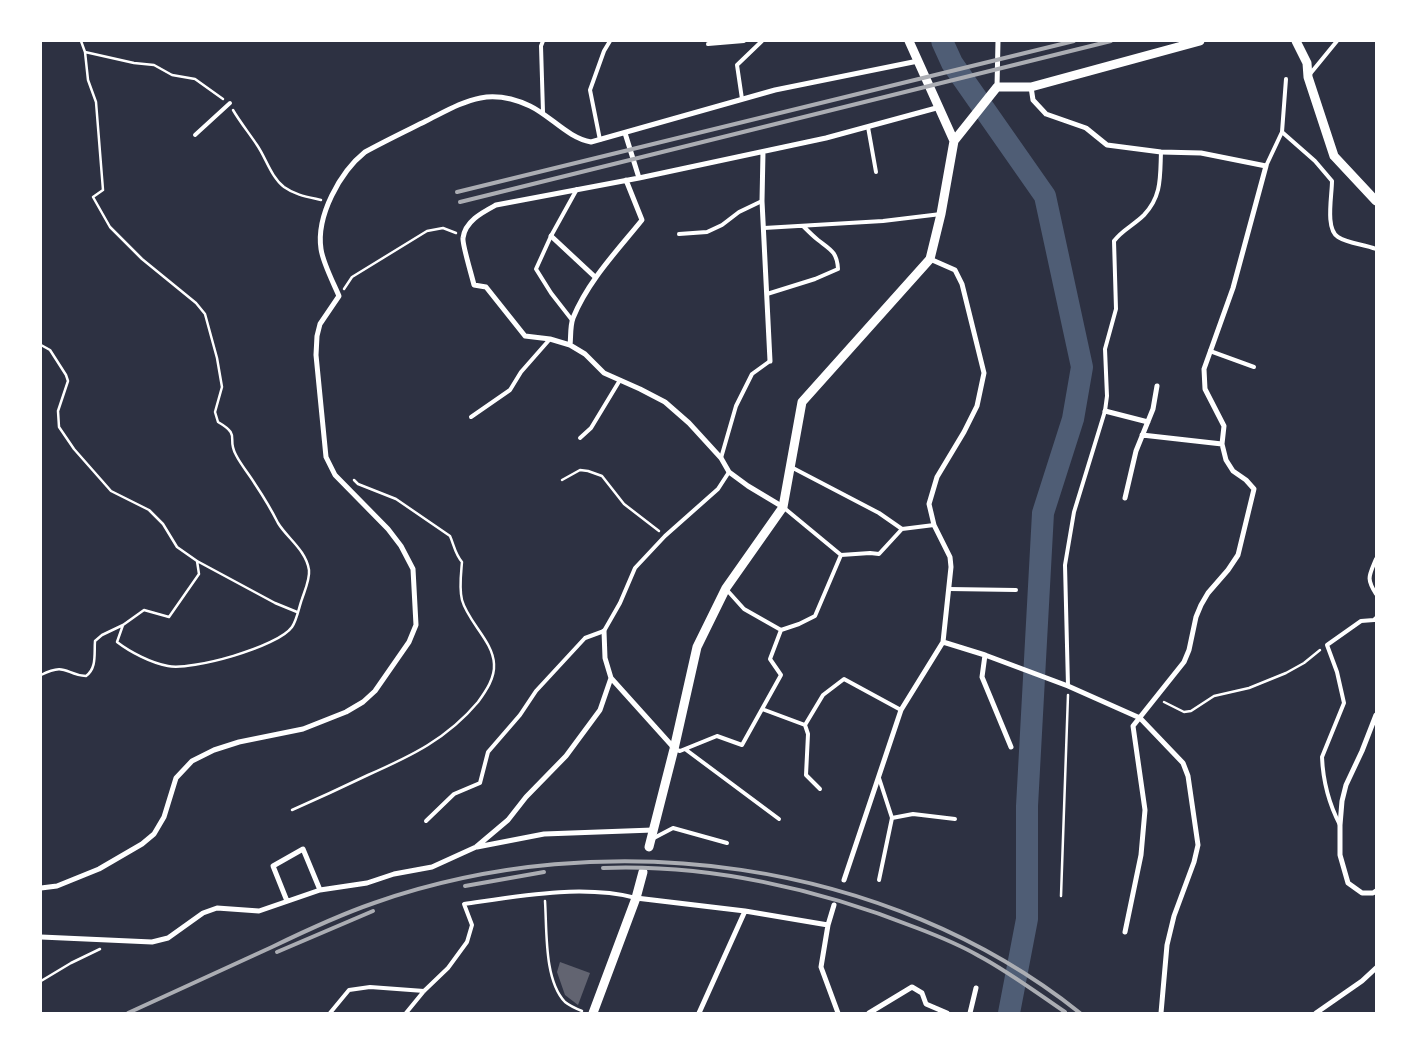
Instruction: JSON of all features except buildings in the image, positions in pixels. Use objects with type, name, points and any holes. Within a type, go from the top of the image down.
[{"type":"street","points":[[909,41],[954,141]]},
{"type":"street","points":[[650,844],[697,647],[726,588],[783,507],[802,402],[930,259],[941,214],[954,141],[994,90],[998,41]]},
{"type":"street","points":[[994,90],[1031,87],[1200,41]]},
{"type":"street","points":[[1296,41],[1307,63],[1308,77],[1334,156],[1376,201]]},
{"type":"street","points":[[41,888],[56,886],[99,869],[142,844],[154,834],[164,816],[176,778],[192,761],[214,750],[238,742],[303,729],[346,712],[363,702],[375,691],[409,642],[416,625],[413,569],[401,546],[388,529],[335,474],[326,457],[316,355],[317,336],[320,324],[339,296],[321,250],[320,231],[328,202],[353,162],[365,152],[468,100],[499,96],[514,99],[543,112],[582,141],[591,142],[775,90],[918,61]]},
{"type":"street","points":[[1031,87],[1033,100],[1046,114],[1086,128],[1107,145],[1161,152],[1201,153],[1266,166],[1248,225],[1233,288],[1204,369],[1205,389],[1224,426],[1222,444],[1226,460],[1233,471],[1246,480],[1254,489],[1238,555],[1208,593],[1201,605],[1184,662],[1133,726],[1145,810],[1141,855],[1125,932]]},
{"type":"street","points":[[783,507],[748,486],[730,472],[721,458],[689,423],[665,402],[604,373],[585,354],[570,345],[550,339],[525,336],[486,287],[474,285],[463,238],[470,222],[482,212],[496,205],[763,152],[868,127],[940,107]]},
{"type":"street","points":[[625,133],[639,178]]},
{"type":"street","points":[[763,152],[762,201],[770,361]]},
{"type":"street","points":[[570,345],[572,320],[584,294],[595,277],[642,220],[626,180]]},
{"type":"street","points":[[551,236],[595,277]]},
{"type":"street","points":[[844,880],[901,710],[943,642],[951,567],[950,557],[934,525],[929,504],[937,477],[977,406],[984,374],[962,284],[955,270],[930,259]]},
{"type":"street","points":[[1125,498],[1136,451],[1153,409],[1157,386]]},
{"type":"street","points":[[1105,411],[1148,422]]},
{"type":"street","points":[[1142,435],[1222,444]]},
{"type":"street","points":[[604,631],[605,658],[611,678],[674,749]]},
{"type":"street","points":[[943,642],[985,655],[1058,682],[1140,718],[1183,763],[1188,776],[1198,845],[1194,862],[1174,916],[1167,945],[1161,1013]]},
{"type":"street","points":[[985,655],[982,677],[1011,747]]},
{"type":"street","points":[[476,847],[508,820],[526,797],[566,756],[600,710],[611,678]]},
{"type":"street","points":[[1376,715],[1362,751],[1346,784],[1340,825],[1340,855],[1348,883],[1362,893],[1373,893],[1376,891]]},
{"type":"street","points":[[41,937],[152,942],[168,938],[203,913],[217,908],[259,911],[320,890],[367,883],[394,874],[432,867],[476,847],[544,834],[653,830]]},
{"type":"street","points":[[288,901],[273,866],[303,849],[320,890]]},
{"type":"street","points":[[594,1013],[636,898],[642,872]]},
{"type":"street","points":[[636,898],[745,911],[828,925]]},
{"type":"street","points":[[834,905],[828,925],[822,967],[838,1013]]},
{"type":"street","points":[[699,1013],[745,911]]},
{"type":"street","points":[[1316,1013],[1362,981],[1376,968]]},
{"type":"street","points":[[869,1013],[912,987],[922,993],[926,1004],[947,1013]]},
{"type":"street","points":[[970,1013],[976,988]]},
{"type":"lane","points":[[543,41],[541,46],[543,112]]},
{"type":"lane","points":[[600,140],[590,90],[604,51],[610,41]]},
{"type":"lane","points":[[708,44],[744,41]]},
{"type":"lane","points":[[742,99],[736,65],[762,41]]},
{"type":"lane","points":[[1308,77],[1337,41]]},
{"type":"lane","points":[[1266,166],[1282,132],[1286,79]]},
{"type":"lane","points":[[195,135],[230,103]]},
{"type":"lane","points":[[868,127],[876,172]]},
{"type":"lane","points":[[1282,132],[1315,161],[1332,181],[1330,224],[1332,232],[1339,238],[1376,249]]},
{"type":"lane","points":[[1068,686],[1065,565],[1074,512],[1105,411],[1107,396],[1105,349],[1116,309],[1114,242],[1120,233],[1144,216],[1155,200],[1160,187],[1161,152]]},
{"type":"lane","points":[[572,320],[551,293],[536,269],[551,236],[577,190]]},
{"type":"lane","points":[[679,234],[707,232],[722,225],[739,212],[762,201]]},
{"type":"lane","points":[[764,228],[883,221],[941,214]]},
{"type":"lane","points":[[767,294],[815,279],[838,269],[838,261],[833,250],[803,226]]},
{"type":"lane","points":[[471,417],[510,390],[521,372],[550,339]]},
{"type":"lane","points":[[1210,351],[1254,367]]},
{"type":"lane","points":[[721,458],[736,406],[752,374],[770,361]]},
{"type":"lane","points":[[580,438],[591,428],[620,380]]},
{"type":"lane","points":[[790,466],[879,514],[902,529]]},
{"type":"lane","points":[[426,821],[454,794],[480,783],[488,752],[520,715],[536,691],[585,638],[604,631],[620,603],[635,568],[665,536],[718,489],[730,472]]},
{"type":"lane","points":[[783,507],[841,555],[878,554],[902,529],[934,525]]},
{"type":"lane","points":[[726,588],[744,609],[781,630],[815,616],[841,555]]},
{"type":"lane","points":[[1376,559],[1369,576],[1369,583],[1376,594]]},
{"type":"lane","points":[[949,589],[1016,590]]},
{"type":"lane","points":[[1340,825],[1332,810],[1322,766],[1322,757],[1344,703],[1337,672],[1327,645],[1361,621],[1374,620],[1376,618]]},
{"type":"lane","points":[[674,749],[680,751],[717,736],[742,745],[781,675],[770,659],[781,630]]},
{"type":"lane","points":[[820,789],[806,775],[808,734],[805,725],[823,695],[844,679],[901,710]]},
{"type":"lane","points":[[762,709],[805,725]]},
{"type":"lane","points":[[685,749],[779,818]]},
{"type":"lane","points":[[879,778],[892,818],[879,880]]},
{"type":"lane","points":[[892,818],[914,814],[955,819]]},
{"type":"lane","points":[[650,844],[673,828],[727,843]]},
{"type":"lane","points":[[406,1013],[424,991],[448,968],[467,942],[472,925],[464,904],[544,892],[618,893],[636,898]]},
{"type":"lane","points":[[330,1013],[349,990],[370,987],[424,991]]},
{"type":"path","points":[[81,41],[85,52],[88,80],[96,102],[102,190],[93,197],[110,227],[142,258],[196,303],[205,314],[217,358],[222,387],[216,412],[218,422],[230,429],[234,435],[235,454],[272,510],[279,524],[304,556],[309,569],[309,578],[292,627],[282,637],[252,650],[220,660],[185,666],[169,666],[134,654],[117,642],[123,624]]},
{"type":"path","points":[[339,296],[352,278],[427,231],[443,228],[453,231],[463,238]]},
{"type":"path","points":[[41,345],[50,350],[68,381],[58,411],[59,427],[74,448],[111,491],[149,510],[163,524],[177,547],[197,561],[275,603],[297,612]]},
{"type":"path","points":[[562,480],[580,470],[602,476],[624,504],[665,536]]},
{"type":"path","points":[[41,675],[60,668],[79,676],[86,676],[94,665],[95,641],[102,635],[144,610],[169,617],[199,574],[197,561]]},
{"type":"path","points":[[1156,698],[1184,712],[1191,711],[1214,696],[1249,688],[1286,673],[1304,663],[1327,645]]},
{"type":"path","points":[[1061,896],[1068,686]]},
{"type":"path","points":[[544,892],[548,958],[555,988],[566,1003],[585,1013]]},
{"type":"path","points":[[41,981],[71,963],[101,949]]},
{"type":"waterway","points":[[942,41],[952,63],[1045,196],[1082,367],[1073,419],[1043,513],[1027,806],[1027,919],[1009,1013]]},
{"type":"railway","points":[[457,192],[1074,41]]},
{"type":"railway","points":[[460,202],[1111,41]]},
{"type":"railway","points":[[128,1013],[322,924],[374,903],[463,878],[555,864],[648,862],[741,870],[833,889],[921,919],[1004,961],[1080,1013]]},
{"type":"railway","points":[[603,868],[683,870],[723,875],[803,891],[842,902],[880,914],[941,937],[964,948],[990,962],[1065,1012]]},
{"type":"railway","points":[[465,886],[544,872]]},
{"type":"railway","points":[[277,952],[373,911]]}]
